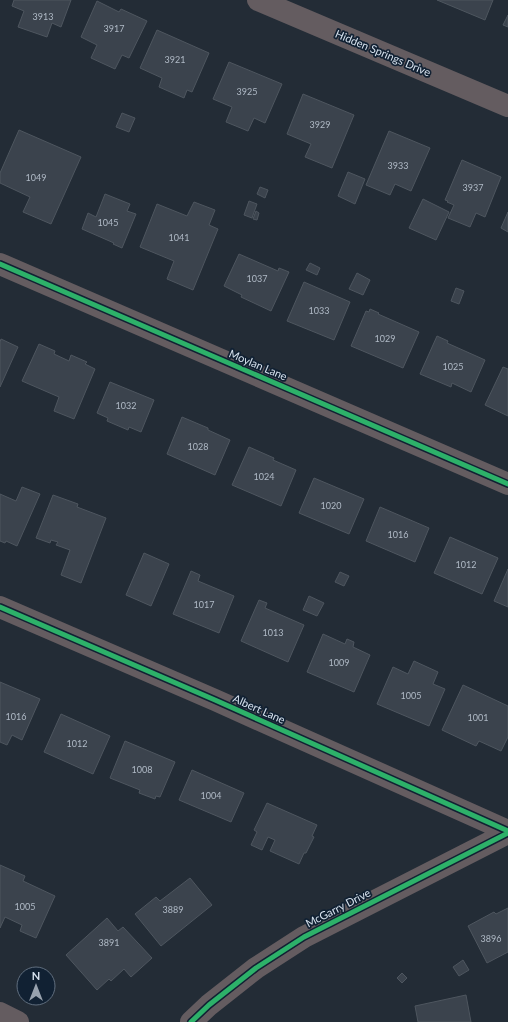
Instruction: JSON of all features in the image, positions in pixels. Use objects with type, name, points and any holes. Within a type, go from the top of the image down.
[{"type":"street","name":"Hidden Springs Drive","points":[[258,0],[508,106]]},
{"type":"street","name":"Moylan Lane","points":[[0,264],[508,484]]},
{"type":"street","name":"Albert Lane","points":[[0,607],[208,697],[508,832]]},
{"type":"street","name":"McGarry Drive","points":[[191,1022],[256,968],[304,937],[508,832]]},
{"type":"street","points":[[0,1013],[18,1022]]},
{"type":"building","points":[[14,0],[71,0],[61,27],[52,23],[47,37],[18,27],[24,11],[12,6]]},
{"type":"building","points":[[437,0],[493,0],[485,20]]},
{"type":"building","points":[[97,1],[119,12],[121,9],[147,21],[129,58],[122,55],[115,69],[91,58],[97,45],[81,37]]},
{"type":"building","points":[[508,15],[508,27],[503,25]]},
{"type":"building","points":[[157,30],[209,53],[192,92],[187,90],[184,98],[159,87],[162,78],[140,68]]},
{"type":"building","points":[[229,62],[282,84],[265,123],[254,118],[248,131],[226,122],[232,107],[213,99]]},
{"type":"building","points":[[303,94],[354,115],[332,168],[305,157],[311,144],[287,134]]},
{"type":"building","points":[[122,113],[135,118],[129,132],[116,127]]},
{"type":"building","points":[[19,130],[81,157],[51,224],[23,212],[30,197],[0,183],[0,173]]},
{"type":"building","points":[[389,131],[430,148],[411,191],[395,184],[390,195],[366,185]]},
{"type":"building","points":[[462,160],[501,177],[485,217],[476,213],[470,227],[448,218],[454,205],[445,200]]},
{"type":"building","points":[[348,172],[365,179],[355,204],[338,196]]},
{"type":"building","points":[[260,187],[268,190],[265,198],[257,194]]},
{"type":"building","points":[[105,194],[130,204],[127,211],[136,214],[122,248],[82,229],[88,213],[96,217]]},
{"type":"building","points":[[423,199],[449,212],[436,240],[409,228]]},
{"type":"building","points":[[249,201],[257,204],[252,218],[244,215]]},
{"type":"building","points":[[194,202],[215,210],[209,225],[218,229],[193,290],[167,279],[174,261],[140,247],[157,204],[187,216]]},
{"type":"building","points":[[256,211],[259,213],[257,220],[253,219]]},
{"type":"building","points":[[508,212],[508,232],[501,228]]},
{"type":"building","points":[[239,254],[278,271],[279,268],[289,272],[271,311],[241,297],[242,295],[224,286]]},
{"type":"building","points":[[310,263],[320,268],[317,275],[306,270]]},
{"type":"building","points":[[357,273],[370,280],[363,295],[349,289]]},
{"type":"building","points":[[304,282],[350,302],[334,340],[287,321]]},
{"type":"building","points":[[456,288],[464,291],[459,304],[451,301]]},
{"type":"building","points":[[370,309],[419,332],[403,368],[351,346],[366,311],[369,312]]},
{"type":"building","points":[[437,336],[448,341],[447,343],[485,360],[471,392],[452,383],[451,387],[420,374]]},
{"type":"building","points":[[1,339],[18,347],[0,387],[0,342]]},
{"type":"building","points":[[39,344],[55,351],[54,354],[69,361],[71,355],[87,362],[85,364],[95,369],[74,419],[54,411],[59,397],[22,381]]},
{"type":"building","points":[[503,367],[508,369],[508,416],[485,405]]},
{"type":"building","points":[[110,382],[154,400],[141,432],[129,427],[128,430],[107,421],[108,418],[97,413]]},
{"type":"building","points":[[182,417],[208,428],[208,430],[230,440],[215,475],[167,454]]},
{"type":"building","points":[[249,447],[296,470],[281,506],[232,485]]},
{"type":"building","points":[[314,478],[364,499],[349,534],[299,513]]},
{"type":"building","points":[[22,487],[40,494],[17,546],[6,541],[5,543],[0,541],[0,494],[16,501]]},
{"type":"building","points":[[53,495],[78,504],[77,507],[106,518],[81,583],[61,575],[70,550],[56,545],[58,542],[51,540],[50,543],[36,538]]},
{"type":"building","points":[[380,507],[429,528],[415,562],[366,541]]},
{"type":"building","points":[[450,537],[498,558],[482,594],[434,573]]},
{"type":"building","points":[[144,553],[169,564],[151,606],[126,595]]},
{"type":"building","points":[[508,569],[508,607],[494,601]]},
{"type":"building","points":[[191,571],[200,575],[198,581],[234,596],[219,633],[173,614]]},
{"type":"building","points":[[340,572],[349,576],[344,586],[335,582]]},
{"type":"building","points":[[309,596],[324,603],[317,616],[303,610]]},
{"type":"building","points":[[259,600],[267,603],[265,608],[304,625],[288,662],[241,641]]},
{"type":"building","points":[[323,634],[345,644],[347,639],[354,642],[353,647],[370,655],[354,692],[307,672]]},
{"type":"building","points":[[414,661],[438,672],[433,684],[445,689],[429,726],[377,704],[393,667],[408,674]]},
{"type":"building","points":[[0,682],[40,699],[22,740],[12,735],[7,745],[0,742]]},
{"type":"building","points":[[463,685],[508,706],[508,737],[501,751],[479,741],[476,746],[442,730]]},
{"type":"building","points":[[61,714],[110,736],[93,774],[44,752]]},
{"type":"building","points":[[125,741],[175,762],[160,797],[156,796],[155,799],[139,793],[140,790],[110,778]]},
{"type":"building","points":[[192,770],[244,793],[231,822],[179,800]]},
{"type":"building","points":[[267,803],[317,825],[312,836],[314,837],[299,864],[270,851],[275,840],[268,837],[262,850],[251,845],[257,832],[254,830]]},
{"type":"building","points":[[0,865],[25,876],[23,881],[55,896],[36,938],[20,931],[22,925],[5,917],[0,928]]},
{"type":"building","points":[[190,878],[212,905],[161,946],[135,914],[156,897],[160,901]]},
{"type":"building","points":[[508,908],[508,952],[487,963],[468,926],[494,912],[496,914]]},
{"type":"building","points":[[107,918],[118,931],[123,927],[152,958],[131,977],[124,969],[111,981],[109,979],[97,990],[66,955]]},
{"type":"building","points":[[463,960],[469,970],[459,976],[453,967]]},
{"type":"building","points":[[402,973],[407,978],[402,983],[397,978]]},
{"type":"building","points":[[466,995],[471,1022],[418,1022],[415,1006]]},
{"type":"cycle path","points":[[0,264],[508,484]]},
{"type":"cycle path","points":[[0,607],[215,700],[508,831]]},
{"type":"cycle path","points":[[191,1022],[209,1005],[256,968],[304,937],[508,833]]}]
